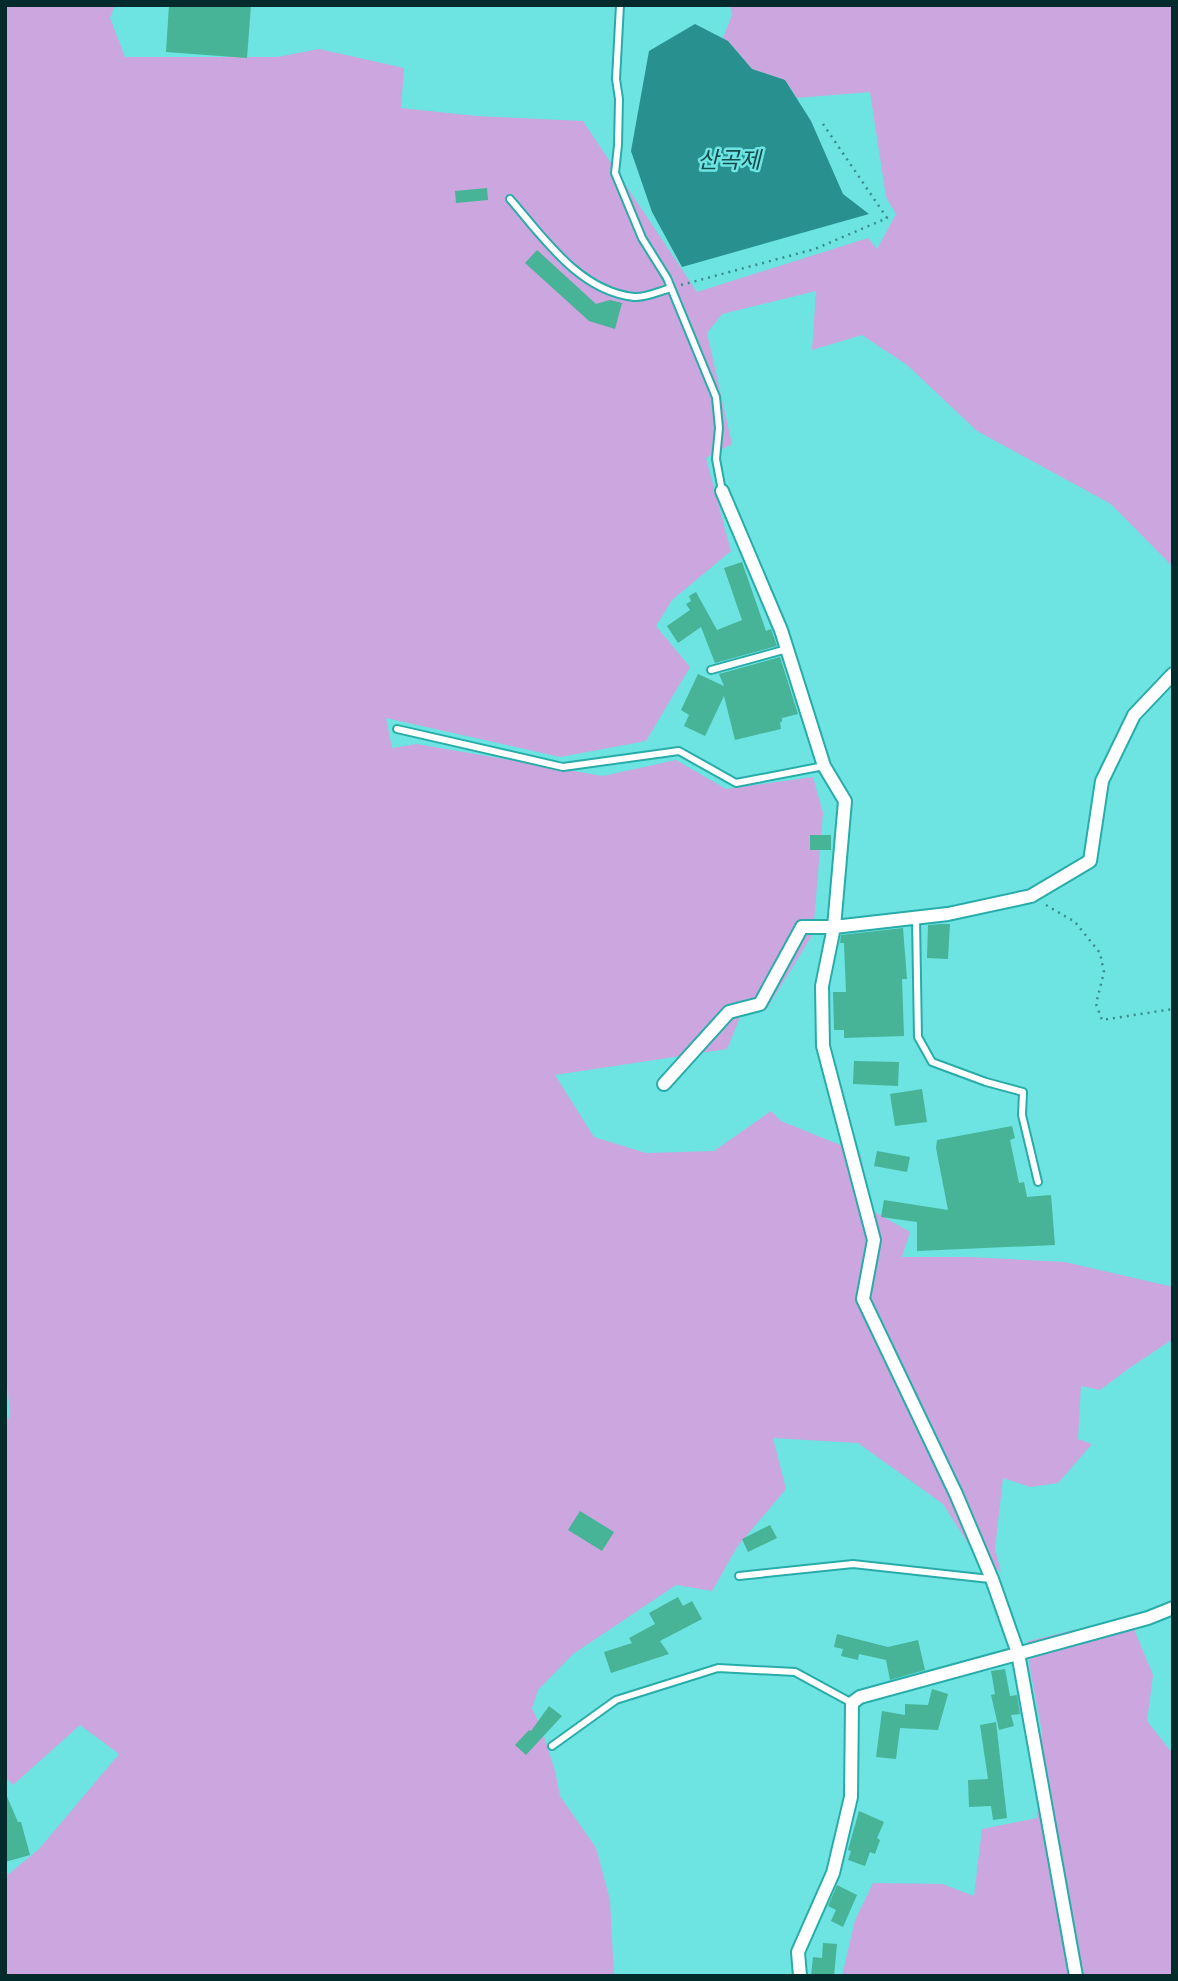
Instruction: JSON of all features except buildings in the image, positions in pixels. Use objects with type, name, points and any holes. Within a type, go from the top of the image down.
[{"type":"street","points":[[722,491],[787,649],[824,766],[845,801],[834,927],[822,986],[823,1046],[874,1240],[863,1299],[956,1493],[992,1579],[1018,1653],[1076,1976]]},
{"type":"street","points":[[664,1084],[729,1012],[760,1004],[802,927],[834,927],[948,914],[1031,896],[1090,861],[1102,781],[1134,715],[1173,674]]},
{"type":"street","points":[[800,1976],[798,1952],[833,1872],[851,1797],[852,1703],[860,1697],[1148,1618],[1173,1608]]},
{"type":"lane","points":[[620,5],[616,79],[619,99],[618,145],[615,173],[642,238],[671,288],[716,397],[719,428],[716,459],[722,491]]},
{"type":"lane","points":[[510,199],[577,272],[611,292],[637,297],[671,288]]},
{"type":"lane","points":[[711,670],[787,649]]},
{"type":"lane","points":[[397,729],[563,767],[679,751],[736,783],[824,766]]},
{"type":"lane","points":[[916,918],[918,1037],[932,1062],[1023,1092],[1023,1115],[1038,1182]]},
{"type":"lane","points":[[739,1576],[853,1564],[992,1579]]},
{"type":"lane","points":[[552,1746],[616,1700],[718,1668],[794,1672],[852,1703]]},
{"type":"path","points":[[671,288],[814,249],[887,218],[823,124]]},
{"type":"path","points":[[1031,896],[1075,922],[1100,953],[1104,972],[1096,1004],[1102,1020],[1173,1009]]},
{"type":"shaded area","points":[[5,5],[115,5],[110,18],[125,57],[277,57],[319,49],[404,68],[401,108],[476,116],[583,121],[697,292],[868,238],[877,249],[896,214],[886,197],[870,92],[797,98],[785,80],[752,69],[723,38],[732,15],[730,5],[1173,5],[1173,567],[1111,504],[977,431],[907,365],[862,335],[812,350],[816,291],[722,314],[707,333],[732,444],[706,458],[731,551],[672,600],[656,626],[690,667],[646,741],[560,757],[386,718],[392,748],[417,744],[603,776],[676,760],[726,789],[813,777],[823,813],[813,934],[766,1010],[741,1015],[727,1049],[555,1075],[594,1137],[646,1153],[714,1151],[771,1111],[781,1121],[860,1153],[873,1211],[910,1232],[902,1257],[1065,1262],[1173,1287],[1173,1339],[1100,1390],[1081,1386],[1078,1439],[1092,1444],[1058,1483],[1030,1487],[1003,1478],[995,1549],[1001,1572],[972,1550],[943,1504],[858,1443],[773,1438],[786,1489],[737,1547],[712,1591],[676,1585],[573,1654],[538,1690],[532,1708],[555,1771],[560,1796],[596,1848],[610,1900],[614,1976],[5,1976],[5,1877],[39,1849],[119,1754],[80,1725],[13,1785],[5,1777],[5,1427],[10,1414],[5,1364]]},
{"type":"shaded area","points":[[1129,1617],[1153,1675],[1147,1721],[1173,1754],[1173,1976],[842,1976],[855,1920],[873,1883],[942,1884],[974,1896],[982,1829],[1037,1818],[1042,1733],[1029,1663],[1028,1641]]},
{"type":"water","name":"산곡제","points":[[695,24],[728,41],[752,69],[785,80],[811,121],[843,194],[869,214],[682,267],[652,212],[631,151],[649,51]]}]
